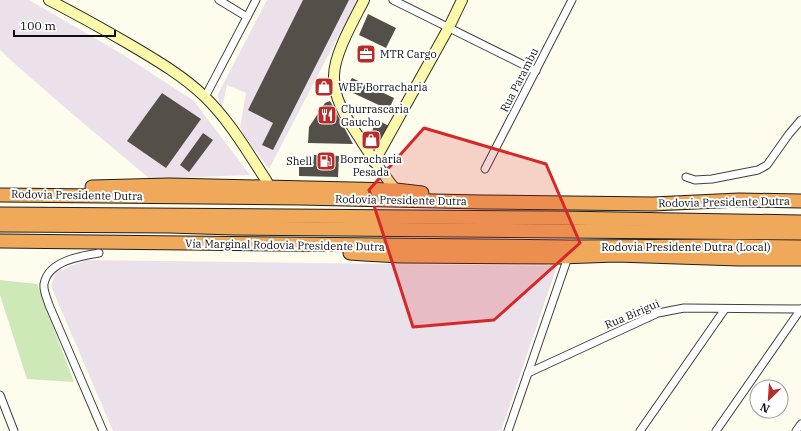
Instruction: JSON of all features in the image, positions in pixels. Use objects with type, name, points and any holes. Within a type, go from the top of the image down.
[{"type":"highway","points":[[36,194],[57,188],[169,185],[396,190],[473,198],[481,202]]},
{"type":"highway","points":[[653,204],[665,197],[801,192]]},
{"type":"highway","name":"Rodovia Presidente Dutra","points":[[0,194],[653,204],[739,200],[801,200]]},
{"type":"highway","name":"Rodovia Presidente Dutra","points":[[0,214],[560,218],[801,222]]},
{"type":"highway","points":[[0,225],[801,233]]},
{"type":"highway","points":[[234,228],[254,232],[547,241],[570,247]]},
{"type":"highway","name":"Via Marginal Rodovia Presidente Dutra","points":[[0,241],[570,247]]},
{"type":"highway","points":[[313,245],[347,252],[400,256],[616,256],[801,260]]},
{"type":"highway","name":"Rodovia Presidente Dutra (Local)","points":[[570,247],[801,247]]},
{"type":"street","points":[[49,0],[84,18],[159,61],[187,80],[226,120],[270,188]]},
{"type":"street","points":[[218,0],[246,17]]},
{"type":"street","points":[[205,97],[256,0]]},
{"type":"street","points":[[364,0],[336,62],[334,77],[336,92],[341,107],[374,162],[396,190]]},
{"type":"street","points":[[393,0],[536,71]]},
{"type":"street","points":[[374,162],[449,27],[462,0]]},
{"type":"street","name":"Rua Parambu","points":[[485,169],[572,0]]},
{"type":"street","points":[[686,177],[695,180],[712,179],[758,170],[767,165],[801,120]]},
{"type":"street","points":[[379,190],[383,182],[383,175]]},
{"type":"street","points":[[99,253],[80,256],[58,264],[49,272],[44,283],[44,292],[103,431]]},
{"type":"street","points":[[508,431],[567,260]]},
{"type":"street","name":"Rua Birigui","points":[[528,373],[658,313],[684,308],[801,309]]},
{"type":"street","points":[[640,431],[725,309]]},
{"type":"street","points":[[716,431],[801,309]]},
{"type":"street","points":[[0,396],[14,431]]},
{"type":"street","points":[[796,431],[801,424]]},
{"type":"highlighted area","points":[[424,128],[546,164],[580,243],[494,320],[413,327],[369,190]]},
{"type":"shaded area","points":[[0,0],[29,0],[122,54],[194,101],[250,175],[150,179],[76,117],[0,50]]},
{"type":"shaded area","points":[[267,0],[357,0],[269,169],[244,135],[240,127],[246,93],[227,85],[222,107],[219,105],[218,94]]},
{"type":"shaded area","points":[[86,260],[557,266],[501,431],[113,431],[51,286],[56,272]]},
{"type":"green space","points":[[0,280],[37,284],[74,382],[27,379],[0,295]]},
{"type":"building","points":[[303,0],[349,0],[273,150],[262,145],[273,123],[248,110]]},
{"type":"building","points":[[368,14],[396,28],[386,48],[359,35]]},
{"type":"building","points":[[352,78],[394,98],[387,114],[381,111],[383,107],[353,93],[349,83]]},
{"type":"building","name":"WBF Borracharia","points":[[328,80],[330,90],[319,93],[317,83]]},
{"type":"building","points":[[162,93],[201,119],[166,168],[127,141]]},
{"type":"building","name":"Churrascaria Gaucho","points":[[330,101],[353,144],[308,143],[309,127],[325,103]]},
{"type":"building","points":[[377,120],[389,126],[376,150],[368,140]]},
{"type":"building","points":[[203,133],[213,140],[189,172],[180,165]]},
{"type":"building","name":"Shell","points":[[314,155],[339,156],[338,177],[299,176],[299,167],[313,167]]},
{"type":"place","name":"MTR Cargo","points":[[366,54]]},
{"type":"place","name":"WBF Borracharia","points":[[324,87]]},
{"type":"place","name":"Churrascaria Gaucho","points":[[327,115]]},
{"type":"place","name":"Borracharia Pesada","points":[[371,140]]},
{"type":"place","name":"Shell","points":[[326,161]]}]
